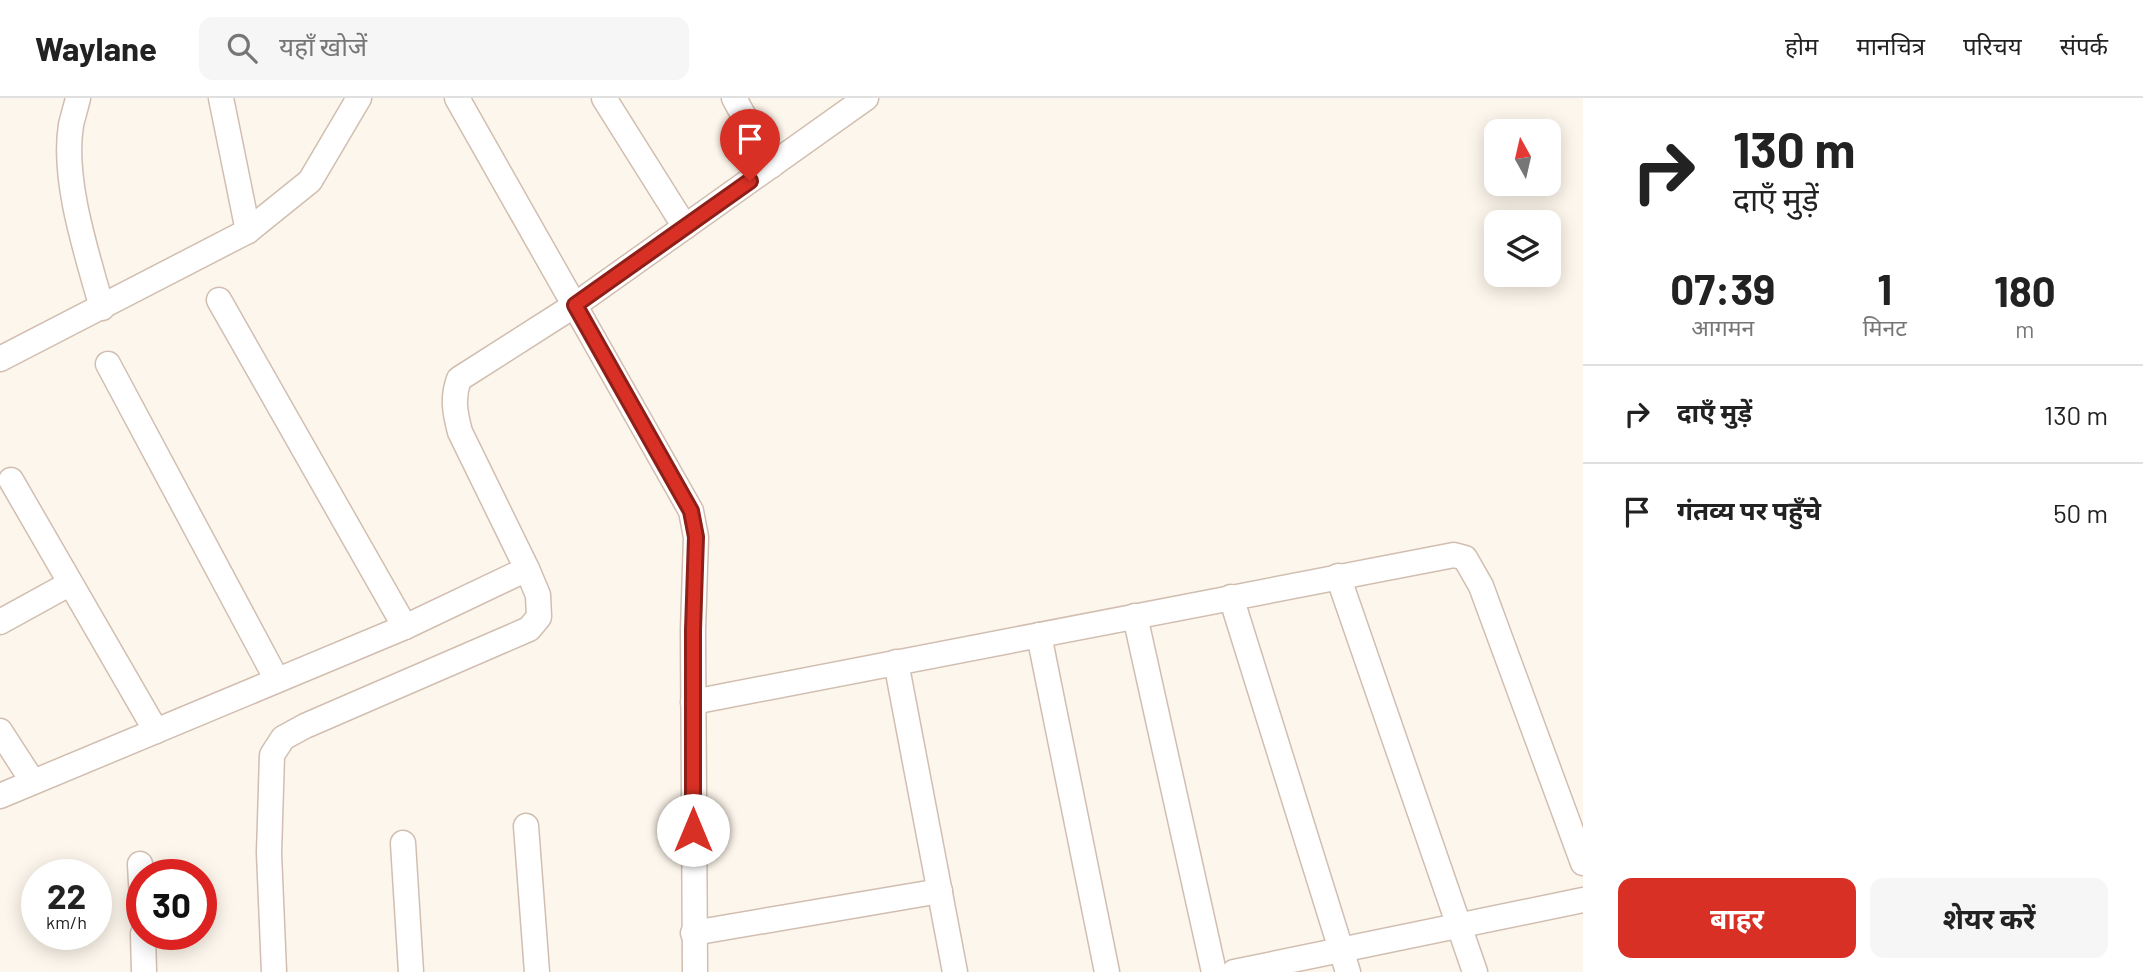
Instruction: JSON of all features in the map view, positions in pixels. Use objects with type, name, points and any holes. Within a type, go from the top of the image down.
[{"type":"street","points":[[78,98],[71,126],[71,167],[77,215],[102,308]]},
{"type":"street","points":[[221,98],[248,231]]},
{"type":"street","points":[[0,359],[248,231],[310,181],[359,98]]},
{"type":"street","points":[[457,98],[691,511],[696,537],[693,702],[695,972]]},
{"type":"street","points":[[604,98],[685,227]]},
{"type":"street","points":[[734,98],[771,166]]},
{"type":"street","points":[[274,972],[269,853],[272,755],[283,738],[528,629],[540,617],[538,596],[527,569],[460,432],[454,412],[454,392],[459,379],[575,305],[866,98]]},
{"type":"street","points":[[219,300],[405,627]]},
{"type":"street","points":[[108,364],[277,680]]},
{"type":"street","points":[[11,480],[156,731]]},
{"type":"street","points":[[693,702],[1454,555],[1465,558],[1480,586],[1583,863]]},
{"type":"street","points":[[0,796],[405,627],[527,569]]},
{"type":"street","points":[[1338,576],[1475,972]]},
{"type":"street","points":[[0,622],[69,584]]},
{"type":"street","points":[[1231,597],[1345,961]]},
{"type":"street","points":[[1135,616],[1214,972]]},
{"type":"street","points":[[1038,635],[1107,972]]},
{"type":"street","points":[[896,662],[955,972]]},
{"type":"street","points":[[0,731],[33,782]]},
{"type":"street","points":[[526,826],[537,972]]},
{"type":"street","points":[[403,843],[411,972]]},
{"type":"street","points":[[693,933],[940,891]]},
{"type":"street","points":[[1234,972],[1345,961],[1458,925],[1583,900]]},
{"type":"street","points":[[143,950],[144,972]]},
{"type":"route","points":[[693,830],[696,537],[691,511],[575,305],[750,181]]}]
